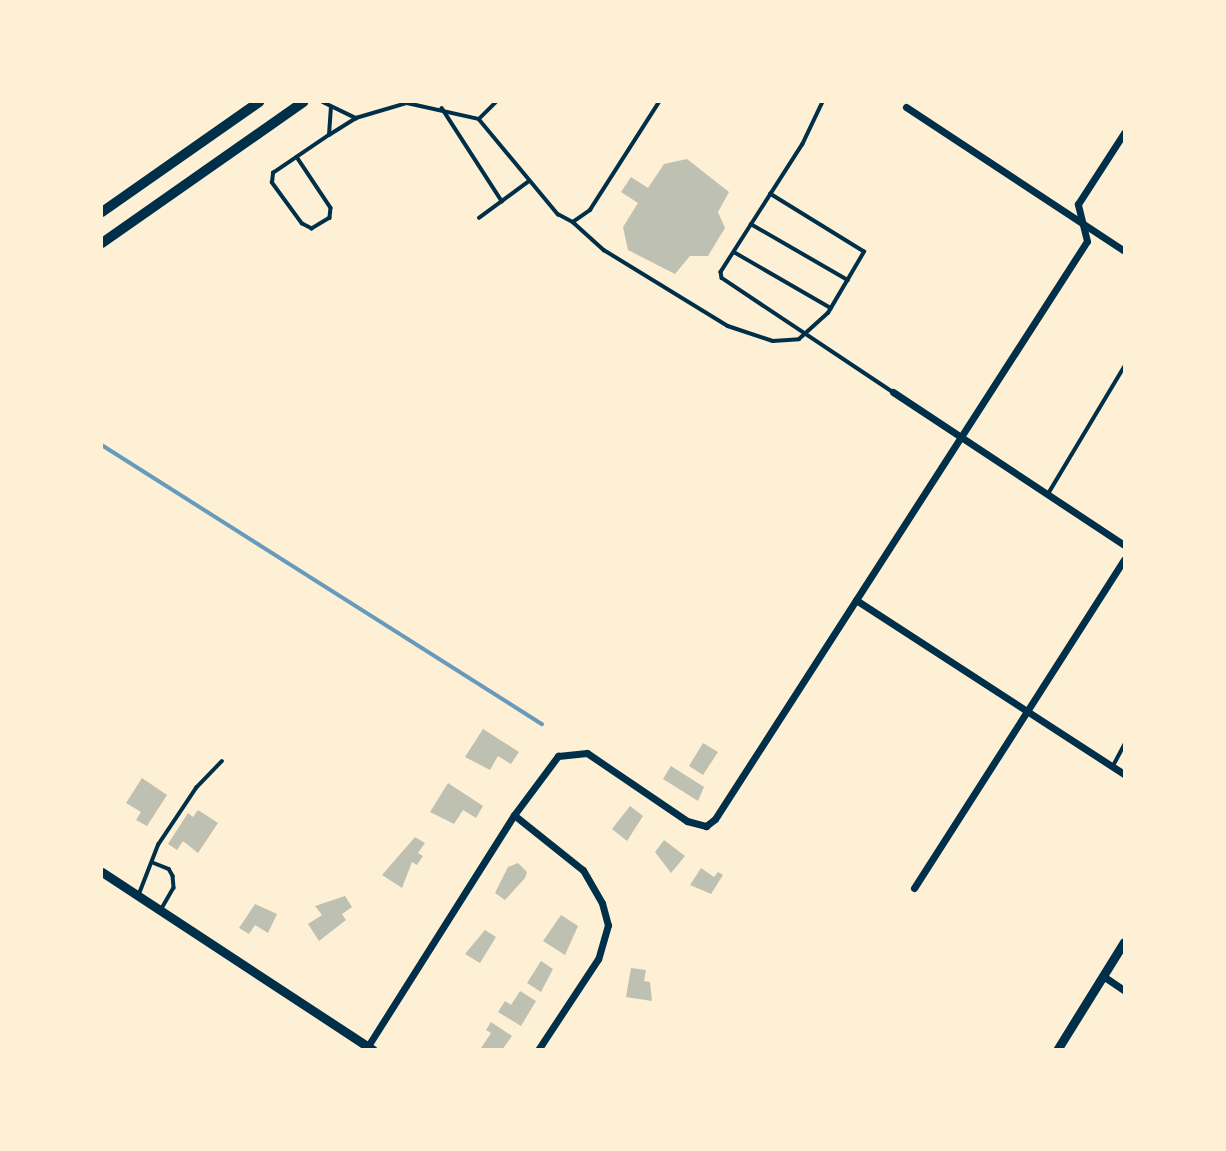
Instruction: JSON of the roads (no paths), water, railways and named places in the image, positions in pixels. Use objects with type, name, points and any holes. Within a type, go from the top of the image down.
[{"type":"main road","points":[[102,212],[259,102]]},
{"type":"main road","points":[[102,243],[303,102]]},
{"type":"street","points":[[906,107],[1125,251]]},
{"type":"street","points":[[102,873],[369,1048],[550,762],[567,752],[596,757],[675,814],[706,826],[719,814],[1087,241],[1078,204],[1125,133]]},
{"type":"street","points":[[892,392],[1125,545]]},
{"type":"street","points":[[914,888],[1125,559]]},
{"type":"street","points":[[856,600],[1125,774]]},
{"type":"street","points":[[514,815],[583,870],[602,903],[608,925],[598,959],[538,1049]]},
{"type":"street","points":[[1057,1049],[1125,942]]},
{"type":"street","points":[[1103,976],[1125,990]]},
{"type":"lane","points":[[323,102],[356,118]]},
{"type":"lane","points":[[479,119],[496,102]]},
{"type":"lane","points":[[573,222],[590,209],[659,102]]},
{"type":"lane","points":[[823,102],[803,144],[721,272],[722,278],[892,392]]},
{"type":"lane","points":[[297,157],[331,208],[330,218],[312,229],[302,224],[272,183],[273,173],[328,135],[356,118],[407,103],[442,108],[479,119],[558,215],[573,222],[604,250],[728,326],[774,341],[806,335],[831,308],[864,252],[770,194]]},
{"type":"lane","points":[[328,135],[331,108]]},
{"type":"lane","points":[[442,108],[502,201]]},
{"type":"lane","points":[[479,218],[529,181]]},
{"type":"lane","points":[[751,224],[848,280]]},
{"type":"lane","points":[[734,252],[831,308]]},
{"type":"lane","points":[[1048,494],[1125,367]]},
{"type":"lane","points":[[1113,766],[1125,745]]},
{"type":"lane","points":[[138,896],[158,845],[222,761]]},
{"type":"lane","points":[[153,863],[169,869],[173,876],[174,888],[161,911]]},
{"type":"waterway","points":[[102,445],[542,724]]}]
